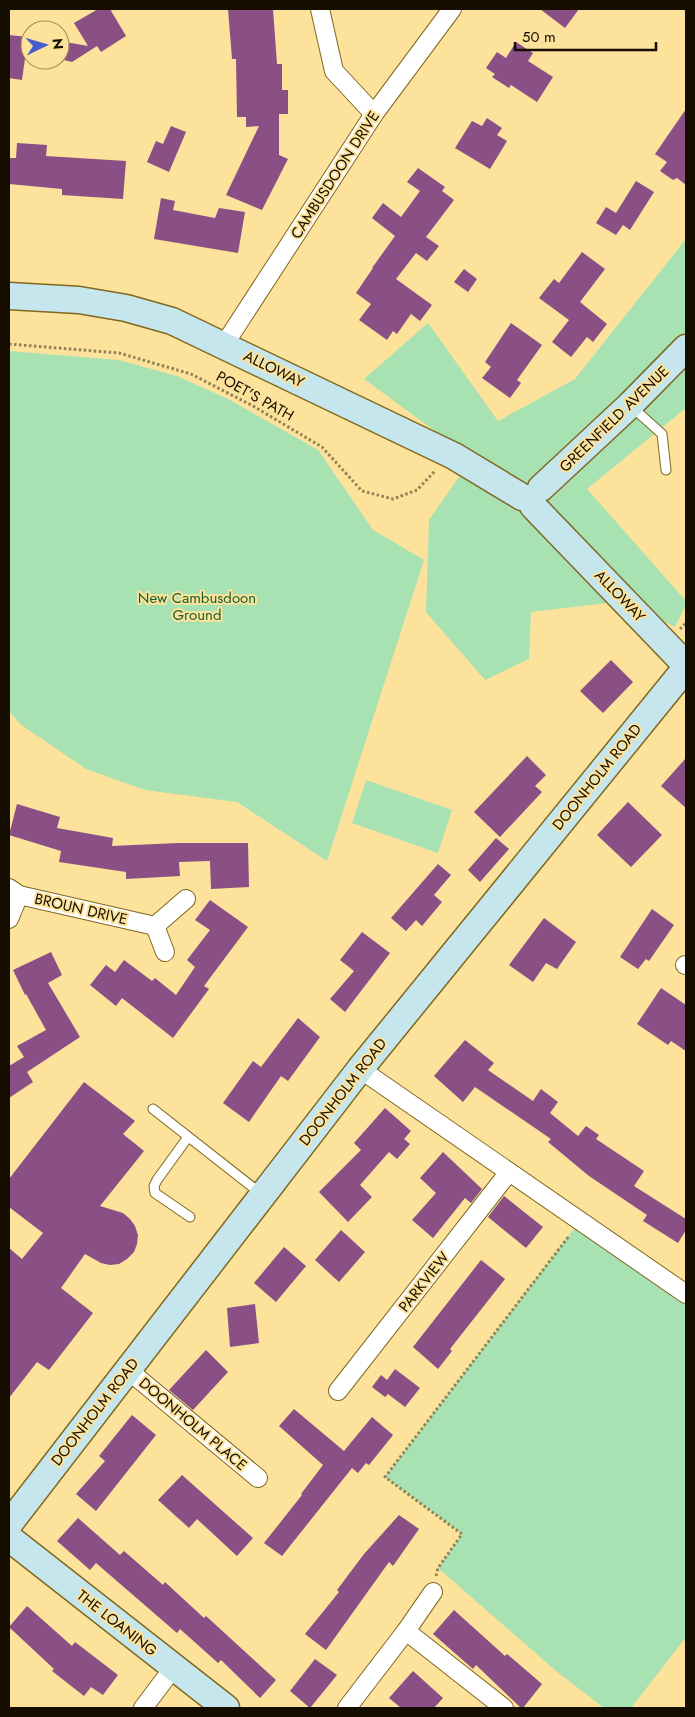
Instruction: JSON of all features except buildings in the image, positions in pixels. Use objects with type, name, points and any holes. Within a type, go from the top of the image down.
[{"type":"street","points":[[320,9],[334,70],[374,114]]},
{"type":"street","name":"CAMBUSDOON DRIVE","points":[[224,345],[374,114],[452,9]]},
{"type":"street","name":"ALLOWAY","points":[[9,296],[79,300],[126,308],[172,321],[454,456],[532,497],[686,666]]},
{"type":"street","name":"GREENFIELD AVENUE","points":[[532,497],[630,405],[686,348]]},
{"type":"street","name":"DOONHOLM ROAD","points":[[9,1524],[360,1069],[686,666]]},
{"type":"street","points":[[9,919],[14,892]]},
{"type":"street","name":"BROUN DRIVE","points":[[14,892],[155,926]]},
{"type":"street","points":[[165,952],[155,926],[186,899]]},
{"type":"street","points":[[360,1069],[686,1294]]},
{"type":"street","name":"PARKVIEW","points":[[338,1391],[509,1172]]},
{"type":"street","name":"DOONHOLM PLACE","points":[[128,1370],[258,1478]]},
{"type":"street","name":"THE LOANING","points":[[9,1538],[226,1708]]},
{"type":"street","points":[[347,1708],[406,1632],[433,1592]]},
{"type":"street","points":[[406,1632],[504,1708]]},
{"type":"street","points":[[143,1708],[174,1668]]},
{"type":"lane","points":[[630,405],[662,434],[666,470]]},
{"type":"lane","points":[[153,1110],[263,1195]]},
{"type":"lane","points":[[188,1137],[154,1186],[155,1193],[190,1217]]},
{"type":"path","name":"POET'S PATH","points":[[9,344],[119,353],[192,374],[253,406],[322,447],[362,492],[393,499],[417,490],[431,474],[454,456]]},
{"type":"path","points":[[433,1592],[438,1568],[462,1534],[385,1477],[580,1221]]},
{"type":"green space","points":[[686,239],[686,408],[587,489],[686,601],[686,604],[675,627],[625,601],[531,612],[529,659],[485,680],[426,612],[429,520],[472,458],[364,379],[428,323],[498,421],[575,379]]},
{"type":"green space","name":"New Cambusdoon Ground","points":[[9,351],[119,360],[177,376],[228,399],[318,450],[373,530],[424,560],[327,861],[237,802],[145,790],[86,769],[20,724],[9,711]]},
{"type":"green space","points":[[366,780],[452,810],[438,853],[352,823]]},
{"type":"green space","points":[[580,1221],[686,1294],[686,1637],[631,1708],[604,1708],[556,1671],[438,1568],[462,1534],[385,1477]]}]
